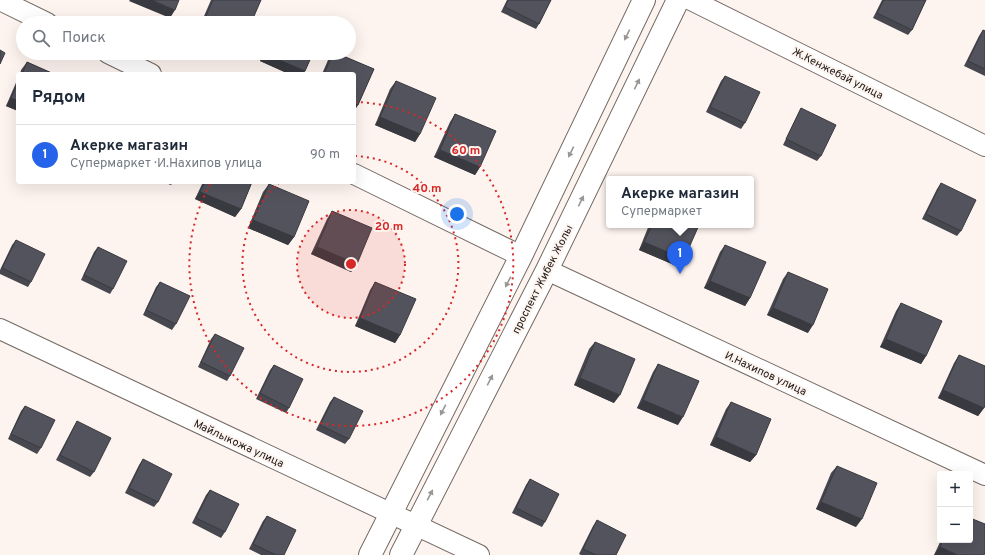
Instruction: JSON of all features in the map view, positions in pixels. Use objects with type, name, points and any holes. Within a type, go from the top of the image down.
[{"type":"street","points":[[0,0],[33,16]]},
{"type":"street","points":[[370,555],[521,256],[644,0]]},
{"type":"street","name":"проспект Жибек Жолы","points":[[401,555],[415,525],[547,270],[678,0]]},
{"type":"street","name":"Ж.Кенжебай улица","points":[[690,0],[985,146]]},
{"type":"street","points":[[122,60],[147,72]]},
{"type":"street","points":[[356,175],[521,256]]},
{"type":"street","name":"И.Нахипов улица","points":[[547,270],[985,475]]},
{"type":"street","name":"Майлыкожа улица","points":[[0,329],[479,555]]},
{"type":"building","points":[[152,0],[179,0],[175,10]]},
{"type":"building","points":[[213,0],[261,0],[254,16],[206,16]]},
{"type":"building","points":[[508,0],[551,0],[539,24],[505,7]]},
{"type":"building","points":[[884,0],[926,0],[912,30],[877,13]]},
{"type":"building","points":[[983,30],[985,31],[985,69],[968,61]]},
{"type":"building","points":[[0,50],[5,53],[0,64]]},
{"type":"building","points":[[279,60],[310,60],[305,71]]},
{"type":"building","points":[[330,60],[353,60],[374,69],[358,105],[356,104],[356,72],[325,72]]},
{"type":"building","points":[[27,62],[50,72],[23,72]]},
{"type":"building","points":[[725,76],[760,92],[745,123],[710,107]]},
{"type":"building","points":[[396,81],[436,98],[420,134],[380,117]]},
{"type":"building","points":[[16,87],[16,100],[11,98]]},
{"type":"building","points":[[801,108],[836,125],[821,156],[786,139]]},
{"type":"building","points":[[455,114],[496,131],[480,167],[440,150]]},
{"type":"building","points":[[941,183],[976,200],[961,231],[926,214]]},
{"type":"building","points":[[204,184],[251,184],[241,209],[200,192]]},
{"type":"building","points":[[269,184],[309,201],[294,237],[253,220]]},
{"type":"building","points":[[332,211],[372,228],[357,264],[317,247]]},
{"type":"building","points":[[651,228],[698,228],[684,259],[644,242]]},
{"type":"building","points":[[16,240],[45,254],[31,282],[2,268]]},
{"type":"building","points":[[725,245],[766,262],[750,298],[710,281]]},
{"type":"building","points":[[98,247],[127,261],[113,289],[84,275]]},
{"type":"building","points":[[788,272],[828,289],[813,325],[773,308]]},
{"type":"building","points":[[160,282],[190,296],[176,324],[146,310]]},
{"type":"building","points":[[375,282],[416,299],[400,335],[360,318]]},
{"type":"building","points":[[901,303],[942,321],[926,356],[886,339]]},
{"type":"building","points":[[215,334],[244,348],[230,376],[201,362]]},
{"type":"building","points":[[595,342],[635,359],[620,395],[580,378]]},
{"type":"building","points":[[959,355],[985,366],[984,408],[943,390]]},
{"type":"building","points":[[658,364],[699,381],[683,417],[643,400]]},
{"type":"building","points":[[274,365],[303,379],[289,408],[260,393]]},
{"type":"building","points":[[334,397],[363,411],[349,439],[320,425]]},
{"type":"building","points":[[731,402],[771,419],[756,455],[716,437]]},
{"type":"building","points":[[25,406],[55,420],[41,448],[11,434]]},
{"type":"building","points":[[77,421],[111,438],[94,472],[60,455]]},
{"type":"building","points":[[143,459],[172,474],[158,502],[129,488]]},
{"type":"building","points":[[837,466],[877,483],[862,519],[821,502]]},
{"type":"building","points":[[530,479],[559,494],[545,522],[516,508]]},
{"type":"building","points":[[210,490],[239,504],[225,532],[196,518]]},
{"type":"building","points":[[267,516],[296,530],[284,555],[276,555],[253,544]]},
{"type":"building","points":[[973,519],[985,524],[984,555],[958,555],[940,547],[942,543],[973,543]]},
{"type":"building","points":[[597,520],[626,535],[616,555],[596,555],[583,549]]},
{"type":"place","name":"Акерке магазин","points":[[680,274]]}]
